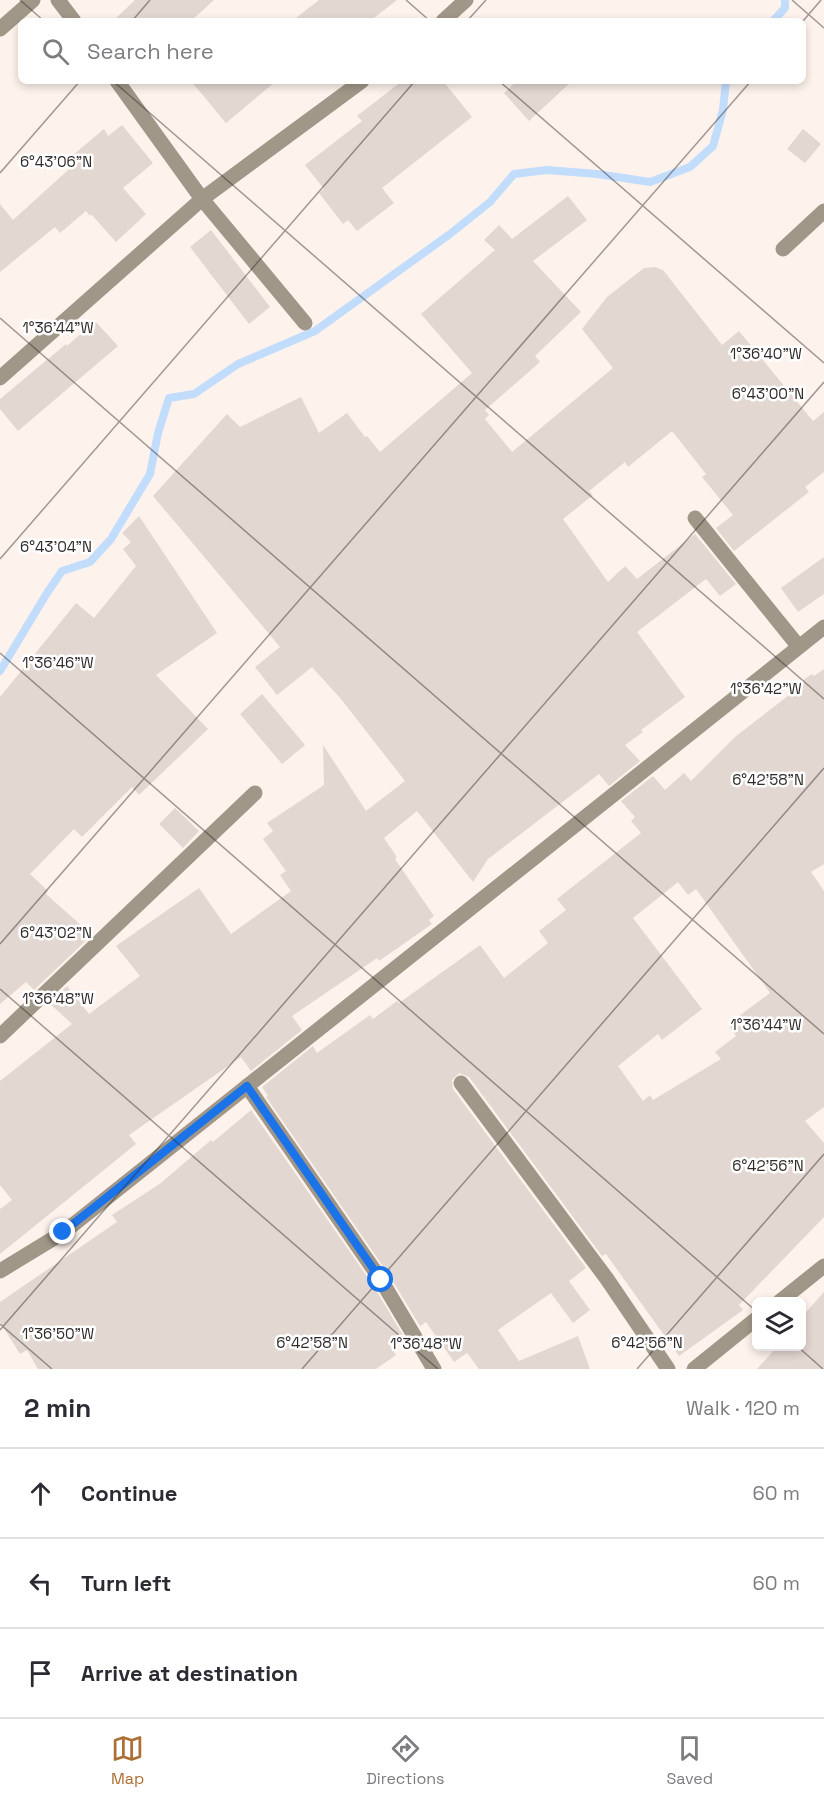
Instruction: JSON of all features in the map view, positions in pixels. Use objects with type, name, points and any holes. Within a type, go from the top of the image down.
[{"type":"street","points":[[0,29],[33,0]]},
{"type":"street","points":[[58,0],[72,18]]},
{"type":"street","points":[[446,18],[466,0]]},
{"type":"street","points":[[119,84],[202,199],[305,323]]},
{"type":"street","points":[[0,378],[202,199],[358,84]]},
{"type":"street","points":[[783,249],[824,212]]},
{"type":"street","points":[[695,518],[799,647]]},
{"type":"street","points":[[0,1271],[63,1232],[824,627]]},
{"type":"street","points":[[0,1036],[255,793]]},
{"type":"street","points":[[461,1083],[608,1279],[668,1369]]},
{"type":"street","points":[[247,1086],[381,1280],[434,1369]]},
{"type":"street","points":[[785,1297],[824,1266]]},
{"type":"street","points":[[694,1369],[752,1322]]},
{"type":"building","points":[[135,0],[214,0],[194,18],[116,18]]},
{"type":"building","points":[[319,0],[397,0],[374,18],[296,18]]},
{"type":"building","points":[[194,84],[272,84],[226,123]]},
{"type":"building","points":[[398,84],[445,84],[472,117],[382,188],[394,203],[357,231],[348,220],[343,224],[319,193],[324,189],[305,165],[362,121],[357,116]]},
{"type":"building","points":[[514,84],[569,84],[529,121],[504,93]]},
{"type":"building","points":[[122,125],[153,163],[123,188],[146,214],[116,242],[86,211],[60,233],[55,227],[0,272],[0,204],[13,220],[78,161],[73,155],[104,129],[108,136]]},
{"type":"building","points":[[803,129],[821,144],[805,163],[787,149]]},
{"type":"building","points":[[568,196],[587,220],[533,261],[581,312],[535,356],[540,362],[485,410],[489,415],[485,419],[512,452],[613,368],[582,329],[607,297],[644,268],[655,267],[663,270],[722,345],[739,331],[813,421],[824,412],[824,472],[805,487],[809,492],[734,551],[716,528],[733,515],[702,477],[706,474],[672,431],[628,467],[625,462],[589,491],[593,495],[563,519],[608,582],[625,566],[637,579],[695,534],[736,584],[720,596],[706,579],[637,632],[685,697],[625,745],[640,761],[609,786],[599,774],[488,859],[473,882],[417,811],[384,838],[397,857],[395,859],[434,916],[429,920],[432,924],[379,961],[377,958],[292,1016],[302,1030],[251,1071],[241,1057],[129,1135],[136,1144],[0,1254],[0,1209],[12,1200],[0,1185],[0,1081],[72,1024],[49,1003],[67,986],[89,1014],[140,976],[116,946],[199,888],[231,934],[291,891],[280,875],[286,871],[263,839],[273,831],[267,823],[324,785],[323,745],[366,811],[405,781],[341,699],[312,667],[277,695],[255,667],[280,647],[153,496],[227,414],[240,427],[301,397],[319,433],[347,413],[380,452],[472,373],[421,314],[495,250],[484,240],[499,225],[512,239]]},
{"type":"building","points":[[211,230],[270,307],[249,324],[190,247]]},
{"type":"building","points":[[95,321],[118,346],[18,431],[0,409],[0,399]]},
{"type":"building","points":[[139,516],[217,633],[156,675],[208,729],[139,795],[132,787],[82,837],[74,829],[30,874],[48,891],[46,894],[92,935],[34,990],[26,982],[0,1004],[0,697],[76,603],[94,618],[136,566],[123,549],[131,542],[122,533]]},
{"type":"building","points":[[824,557],[824,594],[798,612],[781,588]]},
{"type":"building","points":[[824,669],[824,864],[811,872],[824,891],[824,1107],[805,1121],[824,1143],[824,1217],[739,1305],[743,1310],[679,1356],[606,1254],[602,1256],[469,1077],[459,1073],[452,1080],[453,1089],[586,1268],[569,1281],[590,1310],[573,1323],[551,1293],[498,1330],[519,1361],[578,1336],[590,1369],[479,1369],[467,1353],[454,1362],[426,1322],[420,1326],[389,1275],[266,1097],[268,1096],[262,1087],[313,1046],[317,1053],[370,1015],[373,1019],[397,1001],[399,1003],[480,945],[504,978],[548,943],[539,931],[566,910],[557,899],[641,833],[631,821],[635,817],[621,801],[653,776],[665,790],[684,773],[691,781],[735,737],[798,688],[796,685],[812,674],[814,676]],"holes":[[[678,882],[688,895],[696,889],[770,993],[728,1024],[736,1036],[715,1052],[721,1059],[653,1100],[650,1095],[643,1101],[618,1066],[658,1034],[662,1040],[702,1009],[633,918]]]},
{"type":"building","points":[[262,694],[305,745],[282,764],[240,714]]},
{"type":"building","points":[[175,808],[199,831],[183,848],[159,824]]},
{"type":"building","points":[[251,1110],[373,1285],[404,1337],[390,1346],[396,1355],[376,1369],[38,1369],[27,1350],[20,1354],[0,1322],[0,1302],[117,1222],[112,1215],[161,1183],[211,1140],[213,1142]]},
{"type":"building","points":[[824,1292],[824,1369],[757,1369],[773,1351],[806,1351],[806,1312]]},
{"type":"waterway","points":[[776,18],[785,8],[785,0]]},
{"type":"waterway","points":[[0,671],[62,571],[90,562],[111,539],[150,474],[158,433],[169,398],[194,394],[238,364],[315,331],[450,234],[490,202],[514,174],[547,170],[597,174],[650,182],[690,167],[713,146],[723,110],[726,84]]},
{"type":"route","points":[[63,1232],[247,1086],[381,1280]]}]
